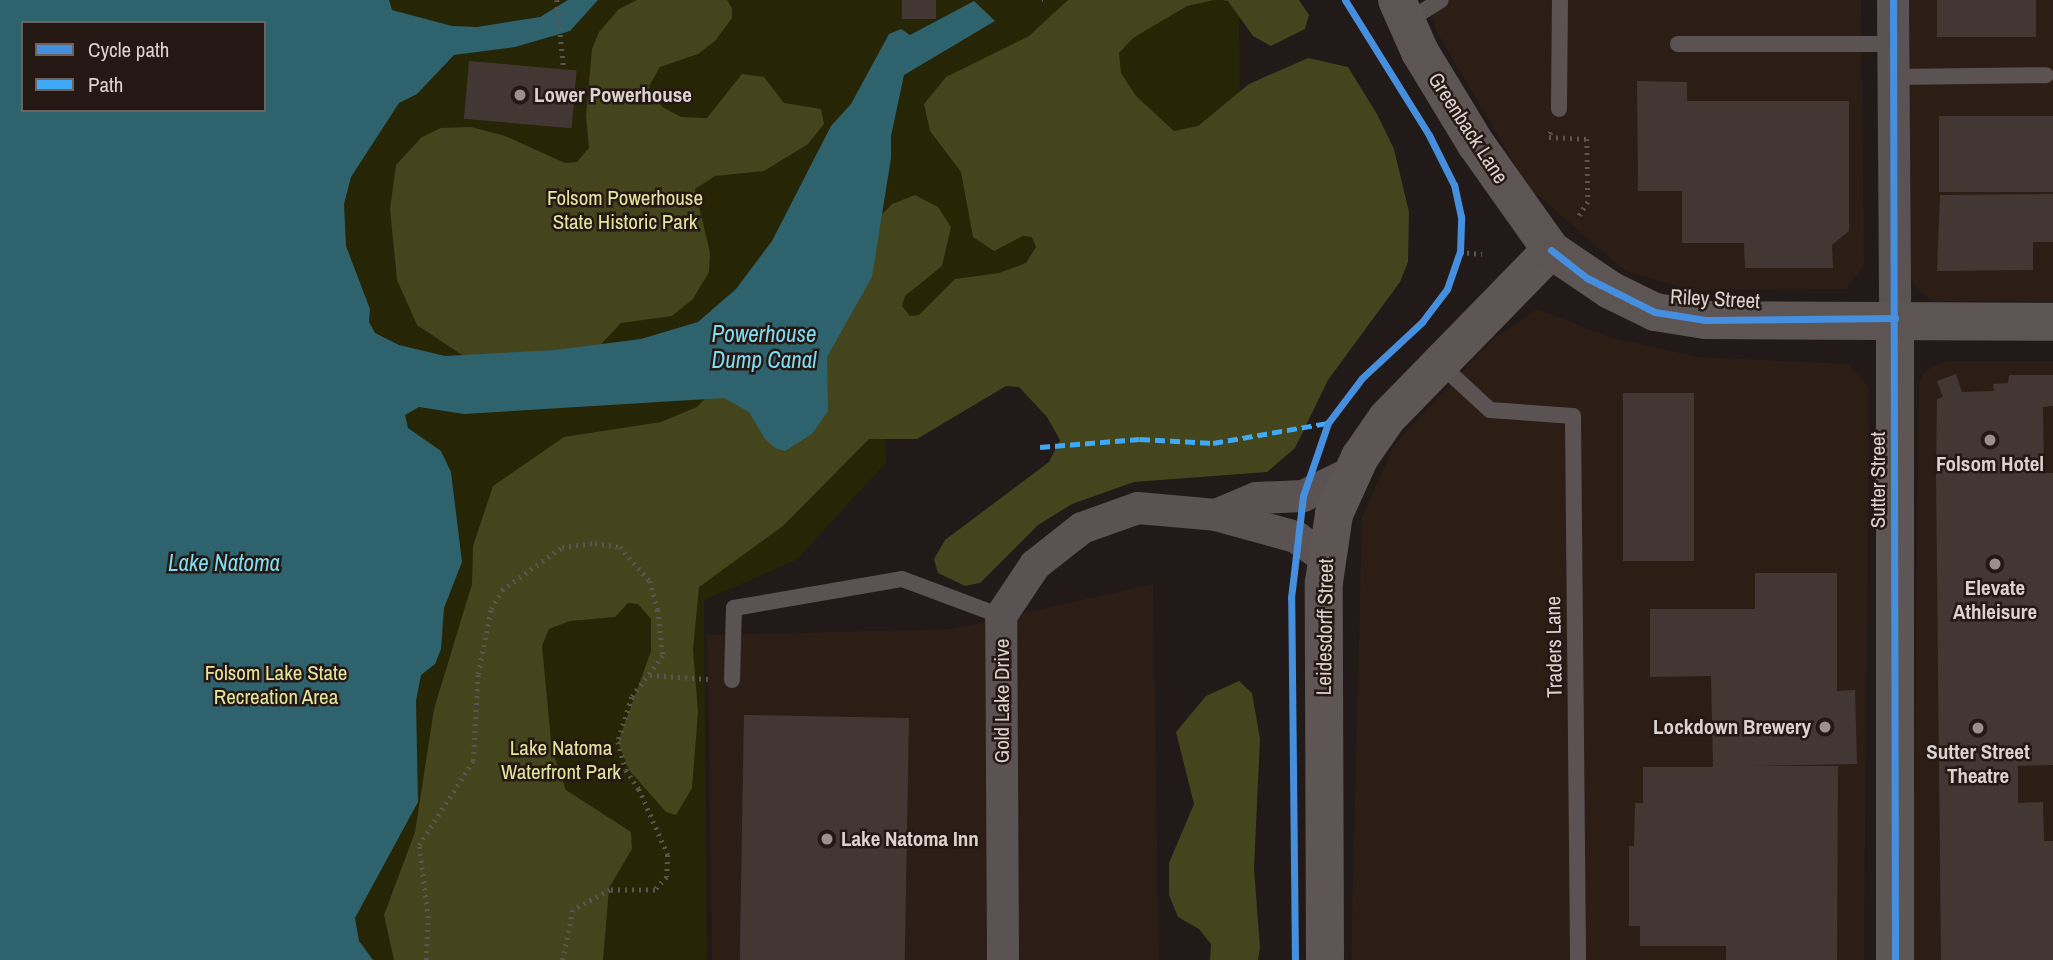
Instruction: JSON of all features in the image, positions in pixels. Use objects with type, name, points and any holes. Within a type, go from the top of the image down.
[{"type":"main road","name":"Greenback Lane","points":[[1402,11],[1476,144],[1551,250]]},
{"type":"main road","name":"Riley Street","points":[[1551,250],[1587,278],[1656,312],[1704,320],[1895,318],[2053,322]]},
{"type":"street","name":"Sutter Street","points":[[1893,0],[1895,960]]},
{"type":"street","name":"Leidesdorff Street","points":[[1325,960],[1325,558],[1334,514],[1352,472],[1374,433],[1551,250]]},
{"type":"street","name":"Gold Lake Drive","points":[[1216,515],[1256,498],[1303,496],[1352,472]]},
{"type":"street","name":"Gold Lake Drive","points":[[1003,960],[1001,616],[1035,565],[1082,528],[1138,508],[1216,515],[1296,537],[1325,558]]},
{"type":"lane","points":[[1402,11],[1441,0]]},
{"type":"lane","points":[[1559,109],[1560,0]]},
{"type":"lane","points":[[1678,44],[1893,44]]},
{"type":"lane","points":[[1894,77],[2046,75]]},
{"type":"lane","name":"Traders Lane","points":[[1440,364],[1490,410],[1573,416],[1578,960]]},
{"type":"lane","points":[[724,680],[734,608],[902,579],[1001,616]]},
{"type":"path","points":[[558,0],[566,52],[564,70]]},
{"type":"path","points":[[1559,109],[1549,137],[1587,139],[1588,202],[1577,218]]},
{"type":"path","points":[[1456,264],[1460,241]]},
{"type":"path","points":[[1460,252],[1482,254]]},
{"type":"path","points":[[426,960],[428,918],[419,845],[473,761],[483,639],[502,590],[562,547],[595,542],[620,547],[650,581],[658,610],[663,656],[632,697],[618,742],[626,770],[639,789],[668,855],[667,877],[654,890],[610,891],[573,910],[563,960]]},
{"type":"path","points":[[649,675],[724,680]]},
{"type":"shaded area","points":[[1429,0],[1861,0],[1864,264],[1847,289],[1690,290],[1625,271],[1529,188],[1436,31]]},
{"type":"shaded area","points":[[1909,0],[2053,0],[2053,301],[1933,301],[1921,293],[1909,276]]},
{"type":"shaded area","points":[[1537,309],[1612,338],[1699,357],[1849,364],[1869,388],[1864,960],[1351,960],[1362,517],[1395,444],[1492,340]]},
{"type":"shaded area","points":[[1947,361],[2053,361],[2053,960],[1912,960],[1919,381],[1926,370]]},
{"type":"shaded area","points":[[1153,584],[1159,960],[712,960],[707,635],[952,629]]},
{"type":"green space","name":"Folsom Lake State Recreation Area","points":[[0,0],[1239,0],[1242,323],[885,325],[886,463],[796,560],[704,600],[707,960],[0,960]]},
{"type":"green space","name":"Folsom Powerhouse State Historic Park","points":[[637,0],[727,0],[732,8],[732,18],[715,41],[698,54],[660,67],[649,86],[652,97],[664,108],[681,117],[707,118],[742,74],[764,77],[784,103],[821,109],[824,124],[808,144],[764,171],[715,176],[695,189],[710,253],[709,272],[693,299],[672,316],[621,323],[588,358],[468,359],[417,325],[397,280],[390,209],[396,165],[422,137],[441,128],[471,127],[505,136],[565,163],[577,162],[589,148],[586,116],[592,49],[599,32],[619,9]]},
{"type":"green space","points":[[1068,0],[1214,0],[1187,6],[1133,38],[1119,53],[1121,73],[1136,96],[1174,131],[1198,126],[1249,84],[1308,58],[1348,67],[1377,114],[1394,149],[1409,212],[1408,262],[1400,282],[1328,380],[1295,448],[1267,472],[1134,482],[1072,504],[1038,525],[980,583],[965,586],[938,573],[934,559],[945,540],[1049,462],[1060,440],[1047,417],[1019,387],[1006,386],[917,439],[869,439],[783,526],[699,587],[693,650],[698,712],[692,788],[676,815],[666,812],[629,770],[618,742],[651,651],[651,619],[638,604],[628,603],[615,617],[570,621],[549,629],[542,646],[552,750],[566,790],[631,832],[632,849],[609,888],[603,960],[394,960],[384,915],[415,832],[434,709],[472,584],[473,546],[493,486],[564,437],[661,422],[697,407],[892,204],[915,195],[938,207],[951,227],[942,266],[905,296],[902,306],[910,316],[919,315],[955,279],[999,273],[1026,263],[1036,247],[1032,237],[1023,236],[994,251],[973,237],[961,172],[930,131],[924,104],[946,77],[1029,36]]},
{"type":"green space","points":[[1222,0],[1299,0],[1309,15],[1305,29],[1271,46],[1253,36],[1228,1]]},
{"type":"green space","points":[[1239,681],[1252,693],[1260,739],[1254,868],[1260,948],[1258,960],[1210,960],[1211,944],[1199,929],[1178,917],[1169,895],[1169,863],[1194,804],[1176,732],[1206,696]]},
{"type":"water","name":"Lake Natoma","points":[[0,0],[389,0],[392,10],[452,26],[477,27],[540,17],[568,0],[598,0],[570,31],[515,47],[454,55],[417,94],[399,103],[351,177],[344,204],[346,246],[370,309],[369,322],[375,333],[399,345],[445,356],[555,350],[641,339],[698,322],[736,289],[772,241],[831,126],[851,104],[889,34],[901,29],[910,35],[974,1],[995,21],[904,75],[891,136],[891,158],[872,277],[827,357],[828,411],[812,434],[785,451],[775,448],[765,439],[749,412],[724,398],[464,414],[419,407],[405,415],[408,428],[441,451],[451,472],[462,562],[444,608],[441,649],[435,664],[421,675],[416,701],[418,802],[355,918],[359,941],[373,960],[0,960]]},
{"type":"building","points":[[902,0],[936,0],[936,19],[902,19]]},
{"type":"building","points":[[1937,0],[2036,0],[2036,37],[1937,37]]},
{"type":"building","name":"Lower Powerhouse","points":[[469,61],[577,70],[572,128],[464,119]]},
{"type":"building","points":[[1637,81],[1687,82],[1687,101],[1849,101],[1849,231],[1832,245],[1833,268],[1745,268],[1744,243],[1682,243],[1682,191],[1638,191]]},
{"type":"building","points":[[1939,116],[2053,116],[2053,192],[1939,192]]},
{"type":"building","points":[[2053,194],[2053,242],[2033,242],[2033,270],[1937,271],[1940,195]]},
{"type":"building","points":[[1956,374],[1962,392],[1994,391],[1993,384],[2008,383],[2009,375],[2053,375],[2053,406],[2043,407],[2044,473],[2053,473],[2053,765],[2018,766],[2018,803],[2043,802],[2044,841],[2053,841],[2053,960],[1941,960],[1936,475],[1937,399],[1943,397],[1937,381]]},
{"type":"building","points":[[1623,393],[1694,393],[1694,561],[1623,561]]},
{"type":"building","points":[[1755,573],[1837,573],[1837,691],[1855,690],[1857,764],[1751,766],[1838,766],[1837,960],[1726,960],[1726,946],[1640,946],[1640,926],[1629,926],[1629,846],[1634,846],[1635,803],[1643,803],[1643,767],[1713,767],[1711,676],[1650,677],[1650,609],[1755,609]]},
{"type":"building","name":"Lake Natoma Inn","points":[[744,715],[909,718],[905,960],[740,960]]},
{"type":"marked path","points":[[1040,447],[1140,439],[1213,443],[1328,423]]},
{"type":"cycle path","points":[[1295,960],[1291,598],[1303,496],[1328,423],[1362,378],[1422,322],[1447,289],[1460,252],[1461,217],[1454,185],[1429,135],[1345,0]]},
{"type":"cycle path","points":[[1893,0],[1895,960]]},
{"type":"cycle path","points":[[1551,250],[1587,278],[1655,312],[1705,320],[1895,318]]},
{"type":"place","name":"Lower Powerhouse","points":[[520,95]]},
{"type":"place","name":"Folsom Hotel","points":[[1990,440]]},
{"type":"place","name":"Elevate Athleisure","points":[[1995,564]]},
{"type":"place","name":"Lockdown Brewery","points":[[1825,727]]},
{"type":"place","name":"Sutter Street Theatre","points":[[1978,728]]},
{"type":"place","name":"Lake Natoma Inn","points":[[827,839]]},
{"type":"water label","name":"Powerhouse Dump Canal","points":[[764,347]]},
{"type":"park label","name":"Lake Natoma Waterfront Park","points":[[561,760]]}]
